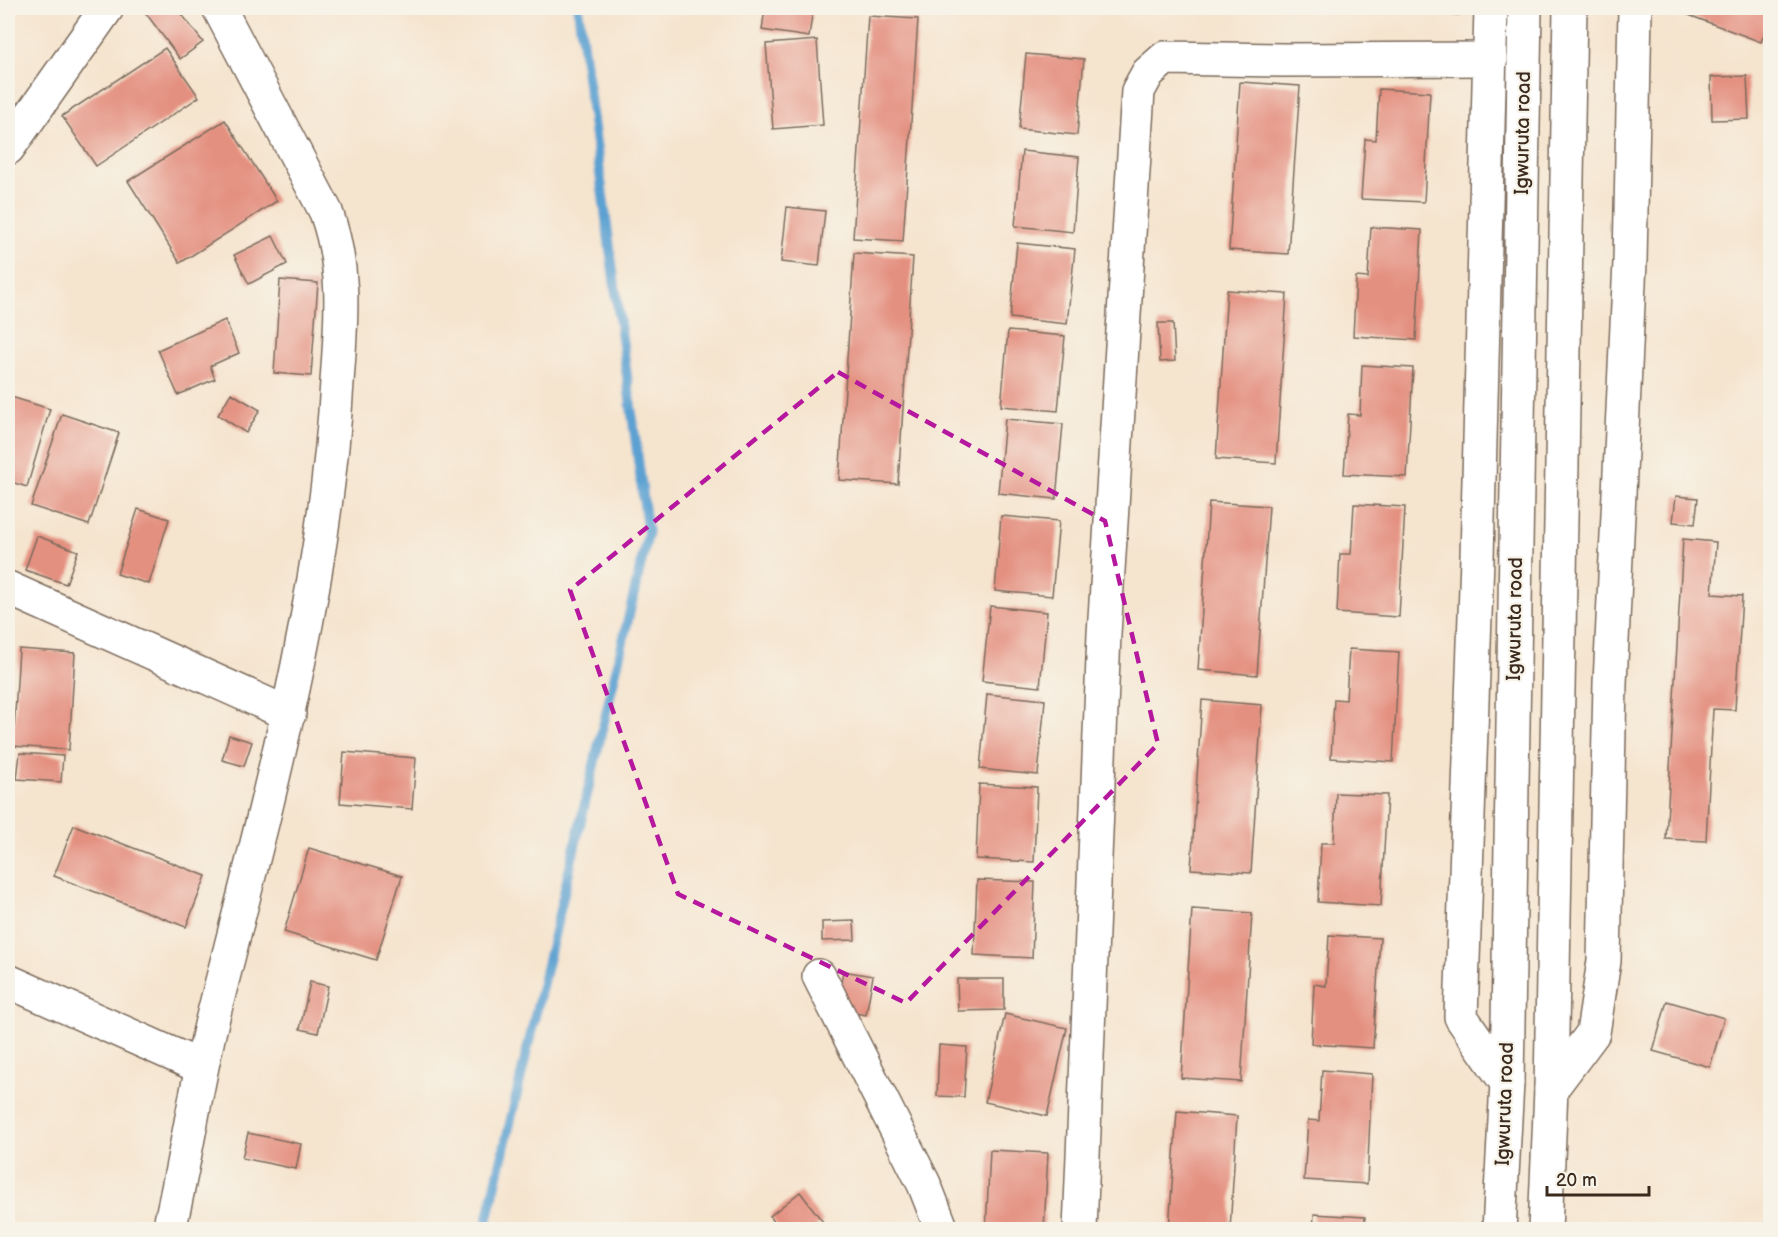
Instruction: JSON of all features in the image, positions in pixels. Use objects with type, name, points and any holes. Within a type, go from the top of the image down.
[{"type":"street","points":[[8,148],[107,8]]},
{"type":"street","points":[[169,1230],[201,1067],[289,714],[324,516],[335,425],[342,287],[335,235],[327,212],[219,8]]},
{"type":"street","points":[[1491,8],[1461,1017],[1506,1083]]},
{"type":"street","name":"Igwuruta road","points":[[1499,1230],[1506,1083],[1525,8]]},
{"type":"street","points":[[1545,1230],[1551,1089],[1570,8]]},
{"type":"street","points":[[1551,1089],[1593,1034],[1604,961],[1610,683],[1630,262],[1635,8]]},
{"type":"street","points":[[1080,1230],[1104,634],[1138,91],[1148,73],[1165,58],[1491,59]]},
{"type":"street","points":[[8,588],[289,714]]},
{"type":"street","points":[[819,976],[924,1184],[942,1230]]},
{"type":"street","points":[[8,981],[201,1067]]},
{"type":"highlighted area","points":[[838,372],[1105,521],[1158,744],[906,1003],[678,894],[570,590]]},
{"type":"building","points":[[142,8],[177,8],[203,42],[180,59]]},
{"type":"building","points":[[765,8],[813,8],[809,37],[762,30]]},
{"type":"building","points":[[1416,8],[1460,8],[1459,15],[1416,12]]},
{"type":"building","points":[[1689,8],[1770,8],[1770,18],[1761,42],[1686,14]]},
{"type":"building","points":[[868,16],[918,19],[903,241],[853,238]]},
{"type":"building","points":[[817,40],[823,125],[773,129],[766,44]]},
{"type":"building","points":[[165,48],[199,97],[96,166],[62,116]]},
{"type":"building","points":[[1026,54],[1084,59],[1077,135],[1019,129]]},
{"type":"building","points":[[1747,76],[1749,119],[1712,120],[1711,77]]},
{"type":"building","points":[[1240,82],[1300,86],[1288,254],[1229,250]]},
{"type":"building","points":[[1379,89],[1430,92],[1424,202],[1361,199],[1365,139],[1376,140]]},
{"type":"building","points":[[225,120],[277,201],[180,263],[128,181]]},
{"type":"building","points":[[1022,151],[1079,157],[1073,232],[1015,226]]},
{"type":"building","points":[[787,207],[825,211],[819,266],[781,262]]},
{"type":"building","points":[[1371,227],[1422,230],[1416,340],[1353,336],[1356,277],[1368,278]]},
{"type":"building","points":[[273,236],[287,264],[249,284],[234,255]]},
{"type":"building","points":[[1017,243],[1075,249],[1067,324],[1010,318]]},
{"type":"building","points":[[854,253],[913,257],[898,484],[839,480]]},
{"type":"building","points":[[280,280],[318,283],[311,376],[274,373]]},
{"type":"building","points":[[1227,290],[1287,294],[1276,463],[1216,459]]},
{"type":"building","points":[[225,320],[239,353],[210,366],[215,379],[178,395],[158,350]]},
{"type":"building","points":[[1158,323],[1173,323],[1175,361],[1160,362]]},
{"type":"building","points":[[1008,331],[1065,336],[1058,411],[1001,406]]},
{"type":"building","points":[[1362,365],[1413,368],[1407,477],[1344,474],[1348,414],[1360,415]]},
{"type":"building","points":[[231,393],[260,410],[246,433],[218,415]]},
{"type":"building","points":[[8,396],[50,409],[27,487],[8,481]]},
{"type":"building","points":[[62,414],[119,433],[89,525],[31,506]]},
{"type":"building","points":[[1005,419],[1063,424],[1056,499],[998,493]]},
{"type":"building","points":[[1676,496],[1698,498],[1695,524],[1673,522]]},
{"type":"building","points":[[1209,502],[1269,506],[1257,675],[1198,670]]},
{"type":"building","points":[[1354,504],[1405,507],[1399,617],[1337,613],[1340,554],[1351,554]]},
{"type":"building","points":[[138,509],[169,519],[149,584],[117,574]]},
{"type":"building","points":[[1001,516],[1059,521],[1052,596],[995,591]]},
{"type":"building","points":[[37,536],[78,551],[66,584],[25,570]]},
{"type":"building","points":[[1683,539],[1716,542],[1712,594],[1742,596],[1735,710],[1713,709],[1706,841],[1666,839]]},
{"type":"building","points":[[990,606],[1047,612],[1040,687],[982,681]]},
{"type":"building","points":[[19,649],[75,653],[69,750],[13,746]]},
{"type":"building","points":[[1349,649],[1399,652],[1393,762],[1331,758],[1334,699],[1346,700]]},
{"type":"building","points":[[987,694],[1045,700],[1038,775],[980,769]]},
{"type":"building","points":[[1202,700],[1262,705],[1251,873],[1191,869]]},
{"type":"building","points":[[229,735],[252,742],[244,766],[222,760]]},
{"type":"building","points":[[344,752],[416,758],[412,809],[340,803]]},
{"type":"building","points":[[20,753],[63,756],[61,782],[17,779]]},
{"type":"building","points":[[979,784],[1037,787],[1034,862],[976,859]]},
{"type":"building","points":[[1336,793],[1387,795],[1381,906],[1318,902],[1321,843],[1334,843]]},
{"type":"building","points":[[74,825],[206,876],[186,927],[54,876]]},
{"type":"building","points":[[309,848],[402,876],[376,960],[284,932]]},
{"type":"building","points":[[977,880],[1035,882],[1032,958],[974,955]]},
{"type":"building","points":[[1192,909],[1252,913],[1241,1082],[1181,1078]]},
{"type":"building","points":[[854,921],[855,940],[822,941],[822,922]]},
{"type":"building","points":[[1329,935],[1380,938],[1373,1048],[1311,1044],[1314,984],[1326,986]]},
{"type":"building","points":[[843,971],[873,976],[866,1015],[836,1010]]},
{"type":"building","points":[[957,979],[1004,979],[1004,1010],[958,1011]]},
{"type":"building","points":[[310,982],[328,986],[318,1033],[300,1029]]},
{"type":"building","points":[[1667,1001],[1724,1018],[1710,1067],[1653,1051]]},
{"type":"building","points":[[1005,1014],[1067,1028],[1047,1116],[985,1102]]},
{"type":"building","points":[[939,1045],[967,1047],[964,1097],[937,1096]]},
{"type":"building","points":[[1322,1070],[1372,1074],[1367,1184],[1304,1180],[1308,1120],[1319,1121]]},
{"type":"building","points":[[1177,1111],[1237,1116],[1230,1230],[1169,1230]]},
{"type":"building","points":[[248,1133],[301,1144],[296,1169],[242,1158]]},
{"type":"building","points":[[990,1150],[1048,1153],[1044,1230],[986,1230]]},
{"type":"building","points":[[800,1192],[823,1222],[812,1230],[780,1230],[770,1216]]},
{"type":"building","points":[[1314,1214],[1365,1217],[1364,1230],[1313,1230]]},
{"type":"waterway","points":[[485,1230],[648,534],[578,8]]}]
